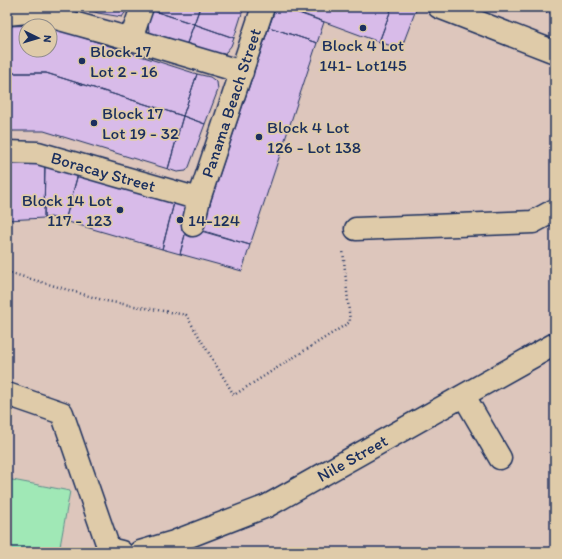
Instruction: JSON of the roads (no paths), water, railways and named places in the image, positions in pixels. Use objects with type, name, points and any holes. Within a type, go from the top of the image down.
[{"type":"street","points":[[131,39],[142,7]]},
{"type":"street","name":"Panama Beach Street","points":[[193,225],[199,199],[263,7]]},
{"type":"street","points":[[439,7],[555,52]]},
{"type":"street","points":[[20,11],[52,17],[242,72]]},
{"type":"street","name":"Boracay Street","points":[[7,152],[38,153],[199,199]]},
{"type":"street","points":[[356,229],[533,222],[555,210]]},
{"type":"street","name":"Nile Street","points":[[140,552],[174,542],[267,506],[555,344]]},
{"type":"street","points":[[7,394],[62,413],[109,549],[121,552]]},
{"type":"street","points":[[464,396],[500,458]]},
{"type":"place","name":"Block 4 Lot 141- Lot145","points":[[363,28]]},
{"type":"place","name":"Block 17 Lot 2 - 16","points":[[82,61]]},
{"type":"place","name":"Block 17 Lot 19 - 32","points":[[94,123]]},
{"type":"place","name":"Block 4 Lot 126 - Lot 138","points":[[259,137]]},
{"type":"place","name":"Block 14 Lot 117 - 123","points":[[120,210]]},
{"type":"place","name":"14-124","points":[[180,220]]}]
